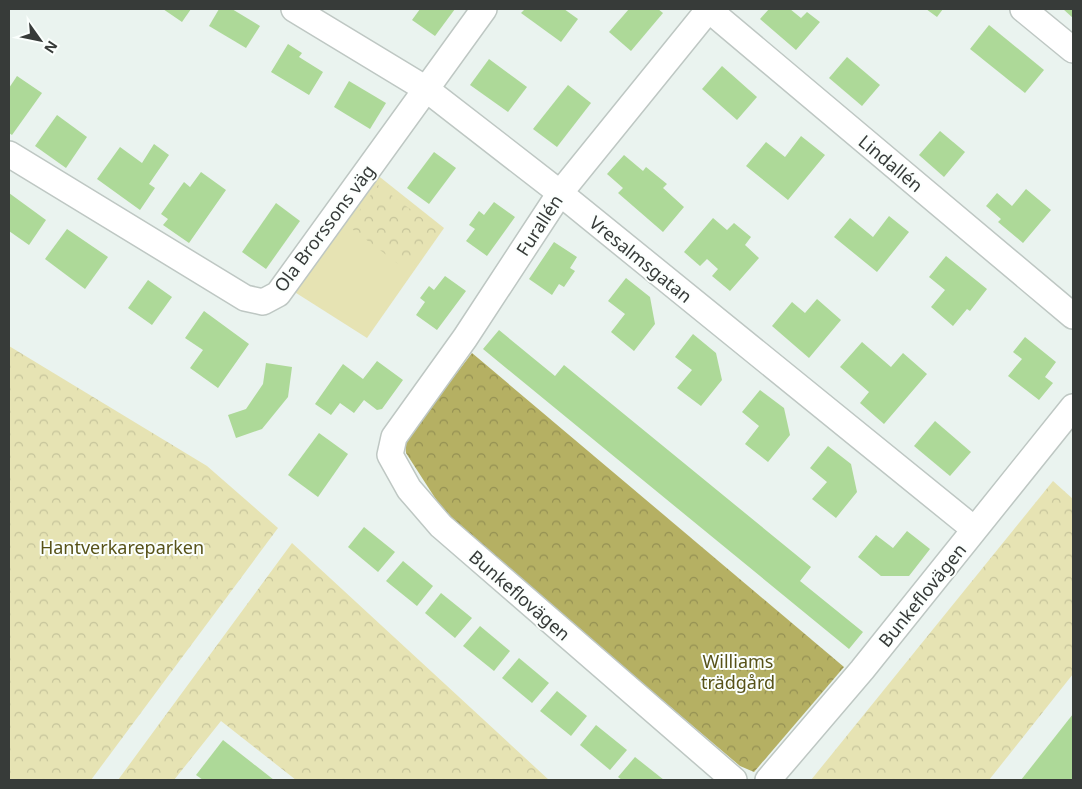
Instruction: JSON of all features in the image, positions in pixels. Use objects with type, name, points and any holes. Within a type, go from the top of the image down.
[{"type":"street","name":"Vresalmsgatan","points":[[294,9],[426,89],[560,193],[974,529]]},
{"type":"street","name":"Ola Brorssons väg","points":[[9,154],[245,298],[264,302],[278,294],[484,9]]},
{"type":"street","name":"Furallén","points":[[390,455],[394,437],[465,338],[560,193],[709,9]]},
{"type":"street","name":"Lindallén","points":[[709,9],[1073,316]]},
{"type":"street","points":[[1023,9],[1073,50]]},
{"type":"street","name":"Bunkeflovägen","points":[[768,780],[862,670],[1073,407]]},
{"type":"street","name":"Bunkeflovägen","points":[[390,455],[409,489],[441,526],[734,780]]},
{"type":"green space","points":[[376,174],[444,228],[367,338],[293,291]]},
{"type":"green space","points":[[378,185],[438,230],[409,272],[348,226]]},
{"type":"green space","name":"Hantverkareparken","points":[[9,346],[207,466],[278,528],[91,780],[9,780]]},
{"type":"green space","name":"Williams trädgård","points":[[472,353],[844,667],[754,772],[740,766],[448,518],[406,453],[405,441]]},
{"type":"green space","points":[[1053,481],[1073,499],[1073,674],[989,780],[811,780]]},
{"type":"green space","points":[[292,543],[549,780],[296,780],[221,721],[174,780],[118,780]]},
{"type":"building","points":[[163,9],[191,9],[182,22]]},
{"type":"building","points":[[219,9],[232,9],[260,26],[246,48],[209,26]]},
{"type":"building","points":[[420,9],[455,9],[435,36],[412,20]]},
{"type":"building","points":[[525,9],[564,9],[578,19],[561,42],[521,13]]},
{"type":"building","points":[[629,9],[658,9],[663,13],[631,51],[609,32]]},
{"type":"building","points":[[769,9],[790,9],[801,18],[807,12],[820,22],[796,50],[760,19]]},
{"type":"building","points":[[926,9],[943,9],[937,17]]},
{"type":"building","points":[[1063,9],[1073,9],[1073,18]]},
{"type":"building","points":[[989,25],[1044,70],[1025,93],[970,49]]},
{"type":"building","points":[[288,44],[302,53],[299,57],[323,72],[309,95],[271,72]]},
{"type":"building","points":[[847,57],[880,85],[862,106],[829,78]]},
{"type":"building","points":[[489,59],[527,87],[508,112],[470,85]]},
{"type":"building","points":[[722,66],[757,97],[737,120],[702,89]]},
{"type":"building","points":[[17,76],[42,93],[12,135],[9,133],[9,88]]},
{"type":"building","points":[[349,81],[386,103],[370,129],[334,107]]},
{"type":"building","points":[[568,85],[591,103],[557,147],[533,129]]},
{"type":"building","points":[[57,115],[87,137],[66,168],[35,146]]},
{"type":"building","points":[[940,131],[965,152],[944,177],[919,155]]},
{"type":"building","points":[[801,136],[825,155],[788,200],[746,166],[766,142],[785,157]]},
{"type":"building","points":[[154,144],[169,155],[149,184],[155,188],[140,210],[97,179],[120,147],[142,163]]},
{"type":"building","points":[[434,152],[456,168],[429,204],[407,188]]},
{"type":"building","points":[[624,155],[643,171],[646,167],[667,184],[663,188],[684,207],[663,232],[618,193],[623,188],[607,174]]},
{"type":"building","points":[[201,172],[226,190],[189,243],[163,225],[168,219],[161,214],[184,182],[190,187]]},
{"type":"building","points":[[1026,189],[1051,210],[1023,243],[998,222],[1001,219],[986,206],[997,193],[1012,206]]},
{"type":"building","points":[[9,193],[46,220],[29,245],[9,231]]},
{"type":"building","points":[[494,202],[515,217],[487,256],[466,241],[475,229],[469,225],[479,211],[484,215]]},
{"type":"building","points":[[276,203],[300,221],[266,269],[242,252]]},
{"type":"building","points":[[889,216],[909,232],[877,272],[834,237],[850,218],[873,237]]},
{"type":"building","points":[[713,218],[727,230],[734,223],[751,237],[745,245],[759,258],[730,291],[712,276],[718,269],[707,259],[700,266],[684,252]]},
{"type":"building","points":[[67,229],[108,257],[85,289],[45,259]]},
{"type":"building","points":[[554,242],[577,257],[570,268],[575,271],[564,287],[559,284],[552,295],[529,279]]},
{"type":"building","points":[[946,256],[987,289],[970,311],[967,309],[953,326],[931,307],[945,290],[929,277]]},
{"type":"building","points":[[445,276],[466,291],[437,330],[416,315],[425,302],[420,298],[429,286],[434,290]]},
{"type":"building","points":[[626,278],[650,297],[655,324],[634,351],[611,332],[625,314],[608,301]]},
{"type":"building","points":[[148,280],[172,297],[152,325],[128,308]]},
{"type":"building","points":[[817,299],[841,320],[809,358],[772,326],[792,302],[805,313]]},
{"type":"building","points":[[204,311],[249,344],[218,388],[190,368],[203,350],[185,338]]},
{"type":"building","points":[[499,330],[555,376],[564,365],[811,567],[800,581],[863,632],[849,649],[483,349]]},
{"type":"building","points":[[693,334],[716,353],[722,380],[701,406],[677,388],[692,370],[675,357]]},
{"type":"building","points":[[1025,337],[1056,362],[1045,377],[1053,383],[1039,400],[1008,376],[1022,359],[1013,352]]},
{"type":"building","points":[[862,342],[891,367],[903,353],[927,374],[884,424],[860,403],[869,392],[840,367]]},
{"type":"building","points":[[377,361],[403,380],[382,409],[377,410],[364,400],[354,413],[340,403],[331,415],[315,404],[343,364],[363,379]]},
{"type":"building","points":[[266,363],[292,367],[288,397],[262,429],[236,438],[228,415],[246,409],[263,384]]},
{"type":"building","points":[[760,390],[784,408],[790,435],[768,462],[745,444],[759,426],[742,412]]},
{"type":"building","points":[[935,421],[971,452],[950,476],[914,446]]},
{"type":"building","points":[[319,433],[348,454],[318,497],[288,475]]},
{"type":"building","points":[[828,446],[851,464],[857,492],[836,518],[812,499],[827,482],[810,468]]},
{"type":"building","points":[[364,527],[395,552],[378,572],[348,547]]},
{"type":"building","points":[[907,531],[930,549],[909,576],[881,576],[858,557],[876,535],[893,548]]},
{"type":"building","points":[[403,561],[433,586],[417,606],[386,581]]},
{"type":"building","points":[[441,593],[472,618],[455,638],[425,613]]},
{"type":"building","points":[[480,626],[510,651],[494,671],[463,646]]},
{"type":"building","points":[[519,658],[549,683],[532,703],[502,678]]},
{"type":"building","points":[[557,691],[587,716],[571,736],[540,711]]},
{"type":"building","points":[[1073,714],[1073,780],[1021,780]]},
{"type":"building","points":[[596,725],[627,750],[610,770],[580,745]]},
{"type":"building","points":[[223,740],[274,780],[203,780],[196,775]]},
{"type":"building","points":[[635,757],[664,780],[622,780],[618,777]]}]
